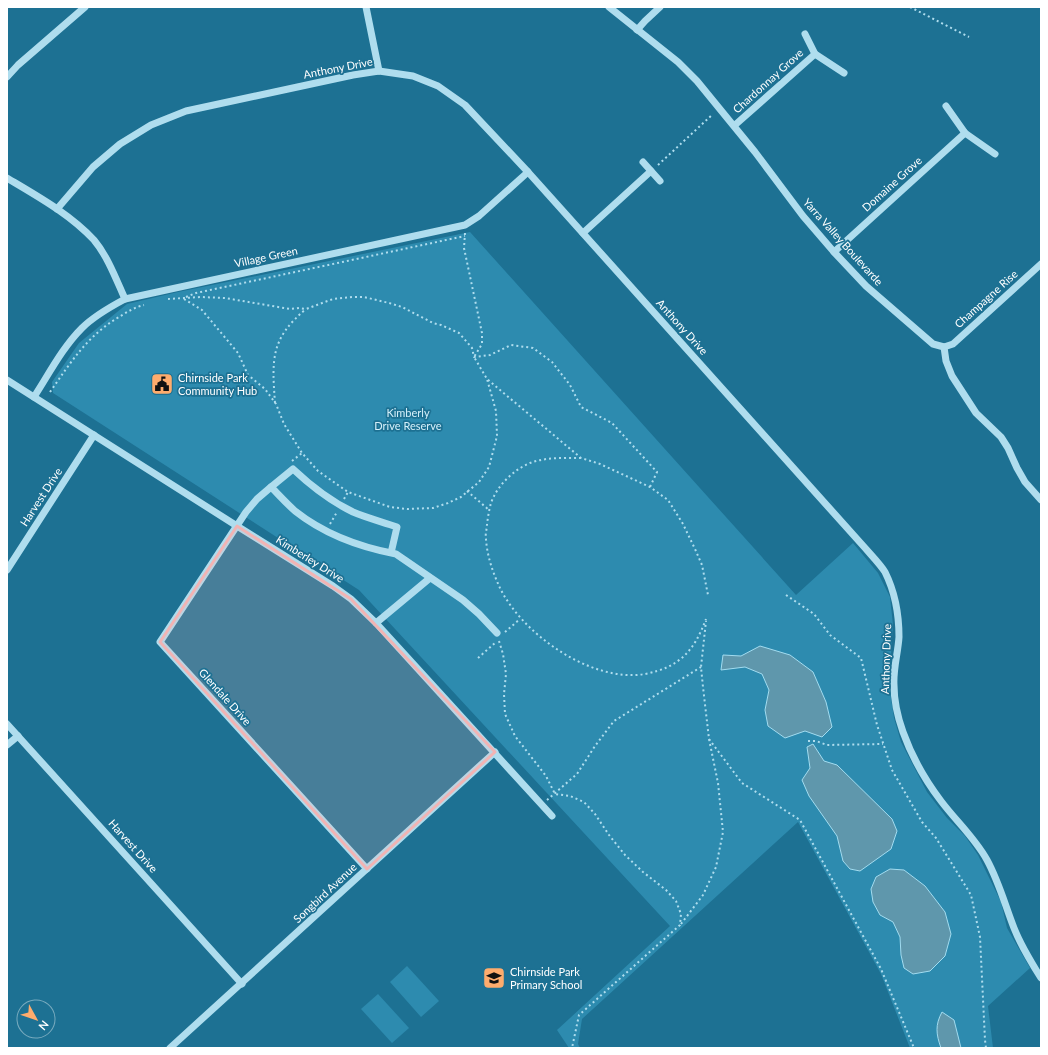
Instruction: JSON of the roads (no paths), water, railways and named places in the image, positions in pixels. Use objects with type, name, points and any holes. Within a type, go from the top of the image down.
[{"type":"street","points":[[7,77],[18,65],[86,7]]},
{"type":"street","points":[[366,7],[379,71]]},
{"type":"street","name":"Yarra Valley Boulevarde","points":[[610,7],[678,62],[697,81],[735,125],[803,216],[866,286],[933,344],[944,347]]},
{"type":"street","points":[[637,30],[660,7]]},
{"type":"street","name":"Chardonnay Grove","points":[[805,34],[816,54],[844,73]]},
{"type":"street","name":"Chardonnay Grove","points":[[735,125],[816,54]]},
{"type":"street","name":"Anthony Drive","points":[[57,209],[93,167],[120,144],[151,125],[186,111],[379,71],[413,76],[451,93],[476,115],[528,172],[866,549],[884,571],[894,594],[898,616],[899,638],[895,663],[894,685],[902,731],[912,754],[940,800],[975,841],[987,860],[999,884],[1014,928],[1025,952],[1041,978]]},
{"type":"street","points":[[946,106],[965,133],[995,154]]},
{"type":"street","name":"Domaine Grove","points":[[834,252],[965,133]]},
{"type":"street","points":[[643,162],[660,181]]},
{"type":"street","points":[[583,233],[651,171]]},
{"type":"street","name":"Village Green","points":[[34,397],[66,348],[82,328],[103,312],[125,299],[466,225],[479,216],[528,172]]},
{"type":"street","points":[[7,178],[57,209],[77,224],[94,241],[107,260],[125,299]]},
{"type":"street","name":"Champagne Rise","points":[[944,347],[953,344],[1041,264]]},
{"type":"street","points":[[944,347],[946,362],[952,376],[976,413],[1001,437],[1025,482],[1041,500]]},
{"type":"street","name":"Kimberley Drive","points":[[7,380],[333,586],[351,599],[376,623],[552,816]]},
{"type":"street","name":"Harvest Drive","points":[[7,570],[94,435]]},
{"type":"street","points":[[236,526],[257,498],[293,469],[324,495],[353,512],[397,527],[391,553]]},
{"type":"street","points":[[271,487],[295,510],[326,531],[349,542],[396,554],[463,600],[479,614],[499,636]]},
{"type":"street","name":"Glendale Drive","points":[[236,526],[160,642],[367,869]]},
{"type":"street","points":[[376,623],[430,578]]},
{"type":"street","name":"Harvest Drive","points":[[7,724],[242,984]]},
{"type":"street","points":[[7,745],[18,736]]},
{"type":"street","name":"Songbird Avenue","points":[[170,1048],[495,752]]},
{"type":"place","name":"Chirnside Park Community Hub","points":[[162,384]]},
{"type":"place","name":"Chirnside Park Primary School","points":[[494,978]]},
{"type":"park label","name":"Kimberly Drive Reserve","points":[[408,419]]}]
